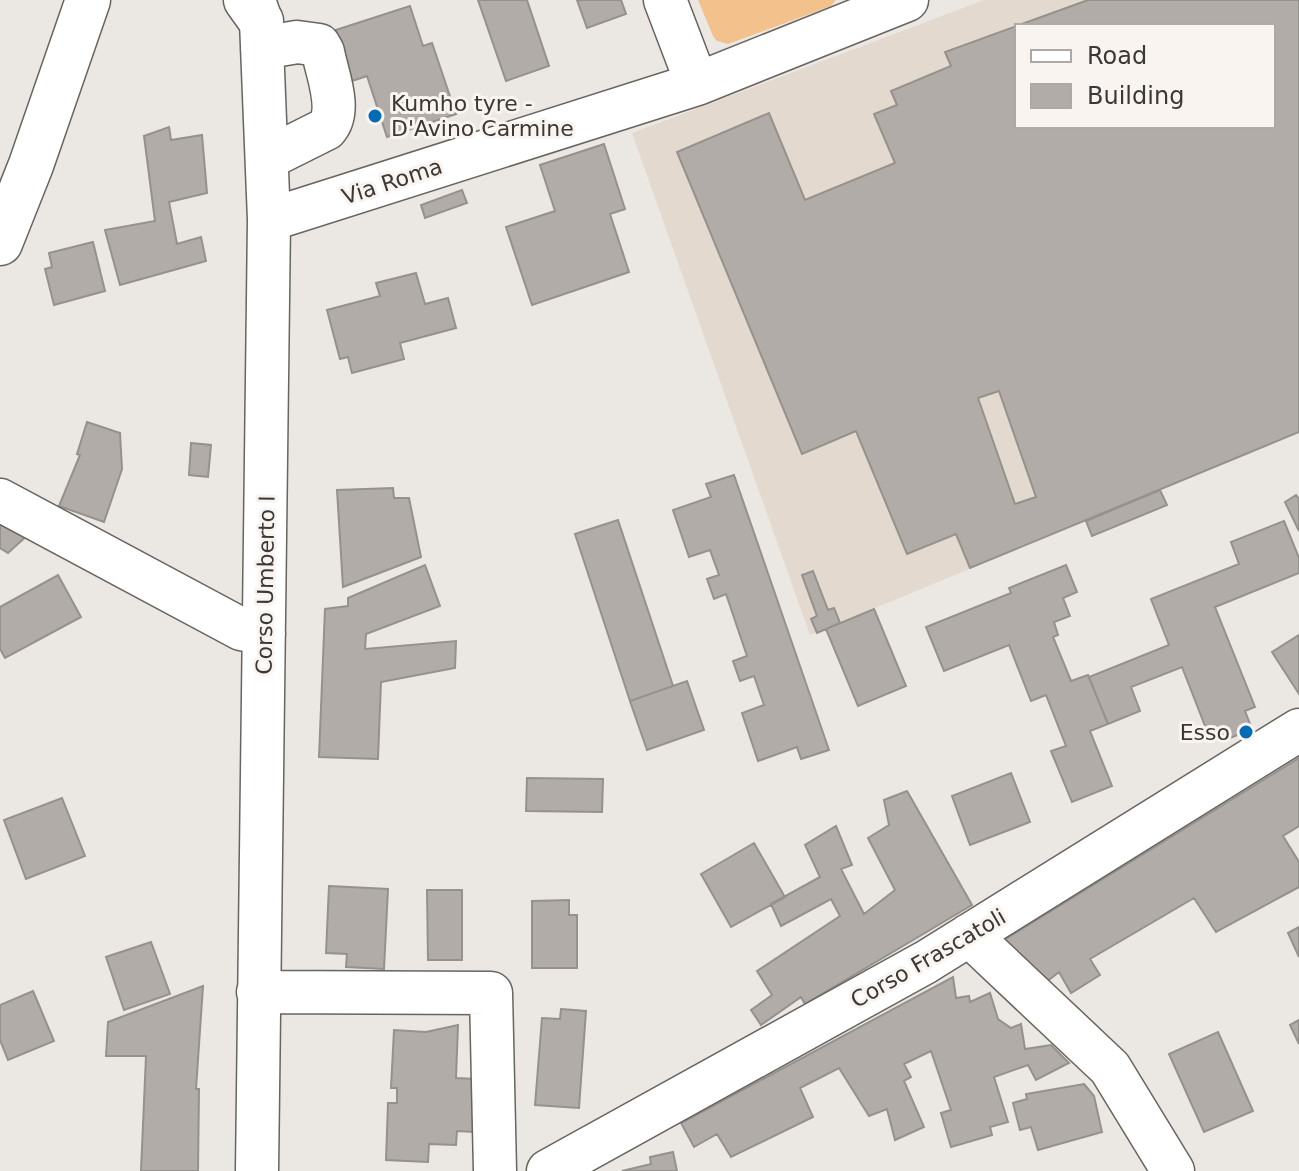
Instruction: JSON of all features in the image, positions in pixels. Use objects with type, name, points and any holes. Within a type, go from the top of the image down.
[{"type":"main road","points":[[0,243],[55,99],[88,0]]},
{"type":"main road","points":[[55,99],[110,0]]},
{"type":"street","points":[[665,0],[697,84]]},
{"type":"street","name":"Via Roma","points":[[269,220],[697,84],[907,0]]},
{"type":"street","points":[[256,17],[297,42],[319,45],[334,111],[326,129],[268,158]]},
{"type":"street","name":"Corso Umberto I","points":[[256,17],[268,158],[269,220],[257,1171]]},
{"type":"street","points":[[0,500],[241,629],[264,634]]},
{"type":"street","name":"Corso Frascatoli","points":[[548,1171],[926,962],[1299,730]]},
{"type":"street","points":[[969,935],[1110,1068],[1173,1171]]},
{"type":"street","points":[[258,992],[491,993],[495,1171]]},
{"type":"shaded area","points":[[698,0],[836,0],[831,6],[728,44],[717,41],[713,36]]},
{"type":"shaded area","points":[[984,0],[1299,0],[1299,432],[810,635],[632,133]]},
{"type":"building","points":[[478,0],[527,0],[549,66],[506,81]]},
{"type":"building","points":[[577,0],[621,0],[626,14],[587,28]]},
{"type":"building","points":[[1088,0],[1299,0],[1299,432],[970,568],[956,534],[907,554],[856,431],[802,454],[677,152],[769,113],[805,200],[895,163],[874,114],[897,105],[891,91],[951,66],[945,52],[1015,27],[1015,128],[1275,128],[1275,24],[1022,24]],"holes":[[[999,391],[1036,497],[1015,504],[978,398]]]},
{"type":"building","points":[[410,6],[423,46],[432,43],[456,114],[387,137],[367,76],[352,81],[336,30]]},
{"type":"building","points":[[169,127],[171,140],[202,135],[207,193],[169,202],[177,244],[201,237],[206,261],[120,285],[105,230],[155,221],[144,136]]},
{"type":"building","points":[[604,144],[625,209],[610,214],[629,272],[532,305],[506,227],[555,211],[540,165]]},
{"type":"building","points":[[462,190],[467,203],[425,218],[421,205]]},
{"type":"building","points":[[93,242],[105,291],[54,305],[45,269],[52,267],[49,253]]},
{"type":"building","points":[[416,273],[425,304],[448,298],[456,328],[400,343],[404,359],[352,373],[348,357],[340,359],[327,310],[380,296],[376,283]]},
{"type":"building","points":[[87,422],[120,433],[122,469],[104,522],[59,506],[80,455],[77,454]]},
{"type":"building","points":[[191,443],[211,445],[208,477],[189,475]]},
{"type":"building","points":[[734,475],[829,750],[801,759],[797,747],[758,761],[742,713],[764,705],[754,676],[740,681],[733,661],[747,656],[726,594],[714,599],[707,579],[719,575],[710,550],[689,557],[673,510],[711,497],[706,484]]},
{"type":"building","points":[[393,488],[394,498],[409,498],[421,557],[343,587],[337,490]]},
{"type":"building","points":[[1160,490],[1167,505],[1092,536],[1086,521]]},
{"type":"building","points":[[1296,495],[1299,499],[1299,531],[1285,502]]},
{"type":"building","points":[[0,516],[30,533],[8,553],[0,548]]},
{"type":"building","points":[[618,520],[673,686],[630,701],[575,534]]},
{"type":"building","points":[[1284,521],[1299,558],[1299,573],[1215,607],[1255,707],[1245,711],[1252,729],[1223,741],[1217,727],[1207,731],[1182,667],[1131,687],[1140,711],[1108,724],[1089,677],[1169,645],[1151,599],[1239,564],[1231,542]]},
{"type":"building","points":[[425,565],[440,606],[366,634],[365,649],[456,641],[455,668],[381,682],[378,759],[319,757],[325,609],[348,606],[348,598]]},
{"type":"building","points":[[1066,565],[1077,592],[1063,598],[1070,616],[1054,622],[1058,635],[1053,637],[1071,681],[1088,675],[1108,724],[1090,731],[1112,786],[1072,802],[1051,751],[1066,746],[1046,695],[1031,701],[1009,645],[944,671],[926,627],[1011,593],[1009,588]]},
{"type":"building","points":[[813,571],[828,610],[834,608],[840,623],[817,633],[811,619],[817,616],[802,575]]},
{"type":"building","points":[[58,575],[81,617],[5,658],[0,649],[0,607]]},
{"type":"building","points":[[874,609],[906,686],[858,706],[826,629]]},
{"type":"building","points":[[1299,635],[1299,694],[1272,652]]},
{"type":"building","points":[[687,681],[704,730],[647,750],[630,701]]},
{"type":"building","points":[[1299,758],[1299,826],[1283,836],[1299,862],[1299,887],[1216,932],[1194,898],[1090,959],[1100,975],[1071,993],[1059,972],[1044,984],[1004,940]]},
{"type":"building","points":[[1011,773],[1030,822],[970,845],[952,796]]},
{"type":"building","points":[[527,778],[603,779],[602,812],[526,811]]},
{"type":"building","points":[[907,791],[972,905],[805,1004],[801,997],[761,1025],[751,1010],[772,995],[757,971],[840,916],[831,899],[781,926],[771,904],[820,877],[805,845],[836,826],[852,865],[841,869],[864,914],[895,890],[868,838],[889,825],[884,800]]},
{"type":"building","points":[[62,798],[85,856],[26,879],[4,820]]},
{"type":"building","points":[[754,843],[785,897],[731,927],[701,874]]},
{"type":"building","points":[[329,886],[388,889],[384,969],[346,967],[347,954],[326,953]]},
{"type":"building","points":[[427,890],[462,890],[462,960],[428,960]]},
{"type":"building","points":[[569,900],[569,915],[577,915],[577,968],[532,968],[532,901]]},
{"type":"building","points":[[1299,927],[1299,957],[1288,933]]},
{"type":"building","points":[[151,942],[170,994],[124,1010],[106,957]]},
{"type":"building","points":[[953,977],[956,998],[969,996],[970,1002],[990,993],[998,1019],[1011,1028],[1021,1024],[1025,1049],[1051,1045],[1069,1063],[1036,1080],[1028,1065],[994,1077],[1008,1122],[990,1127],[992,1135],[951,1147],[941,1113],[951,1110],[931,1051],[904,1064],[911,1077],[904,1081],[924,1127],[895,1140],[887,1109],[869,1116],[839,1068],[800,1088],[813,1117],[731,1157],[717,1134],[694,1147],[681,1123]]},
{"type":"building","points":[[203,986],[196,1089],[199,1089],[198,1171],[141,1171],[146,1056],[106,1056],[108,1022]]},
{"type":"building","points":[[33,991],[54,1041],[8,1060],[0,1040],[0,1005]]},
{"type":"building","points":[[561,1009],[586,1011],[579,1108],[535,1105],[542,1018],[560,1019]]},
{"type":"building","points":[[1299,1020],[1299,1044],[1290,1025]]},
{"type":"building","points":[[458,1025],[456,1078],[476,1079],[473,1132],[457,1131],[456,1145],[429,1144],[428,1162],[386,1160],[388,1103],[397,1103],[397,1088],[391,1088],[394,1030],[426,1032]]},
{"type":"building","points":[[1218,1032],[1253,1111],[1204,1132],[1169,1054]]},
{"type":"building","points":[[1084,1084],[1094,1096],[1102,1132],[1038,1150],[1031,1127],[1020,1130],[1013,1103],[1027,1099],[1026,1094]]},
{"type":"building","points":[[673,1152],[677,1171],[622,1171],[651,1164],[650,1157]]},
{"type":"place","name":"Kumho tyre - D'Avino Carmine","points":[[375,116]]},
{"type":"place","name":"Esso","points":[[1246,732]]}]
